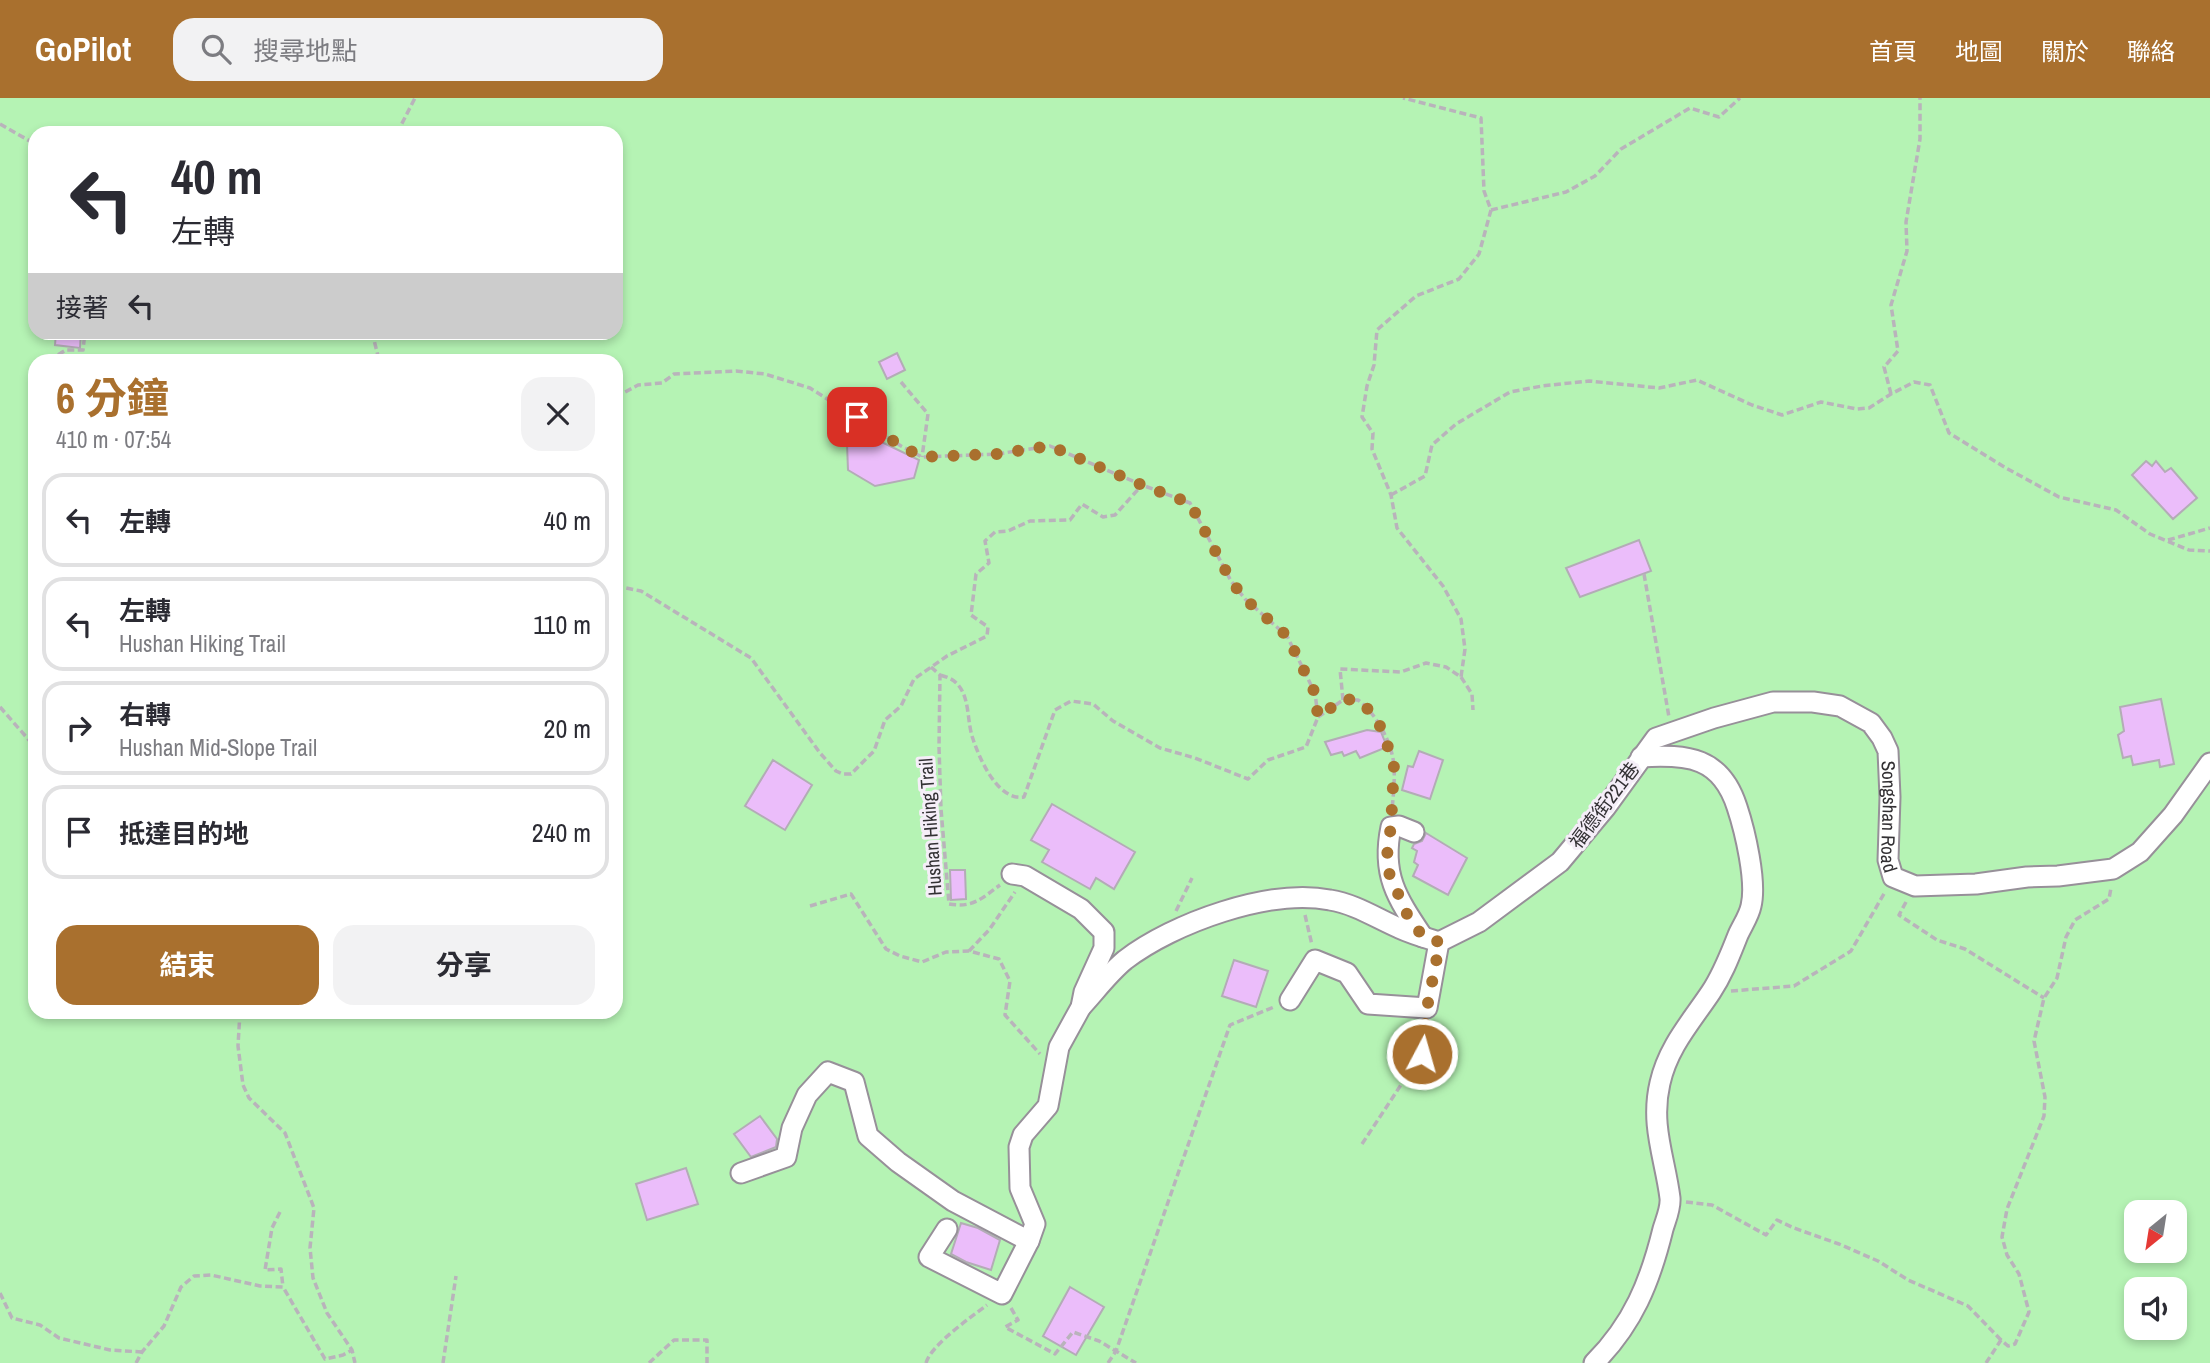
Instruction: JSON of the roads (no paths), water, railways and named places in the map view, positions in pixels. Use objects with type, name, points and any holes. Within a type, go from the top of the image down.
[{"type":"street","name":"Songshan Road","points":[[1641,757],[1656,738],[1773,702],[1813,702],[1840,706],[1856,713],[1871,723],[1888,751],[1888,860],[1893,877],[1915,886],[1976,884],[2113,869],[2140,852],[2173,815],[2210,763]]},
{"type":"street","name":"福德街221巷","points":[[1431,939],[1479,922],[1559,862],[1606,807],[1641,757],[1673,755],[1694,758],[1718,771],[1733,793],[1741,817],[1752,875],[1751,906],[1725,968],[1670,1050],[1659,1084],[1656,1115],[1659,1148],[1671,1201],[1645,1291],[1631,1318],[1609,1349],[1594,1363]]},
{"type":"street","points":[[1290,1000],[1315,960],[1348,973],[1368,1004],[1427,1008],[1431,939],[1407,914],[1389,873],[1387,848],[1391,827],[1399,826],[1414,832]]},
{"type":"street","points":[[1019,875],[1081,909],[1104,932],[1104,948],[1084,992],[1081,1007]]},
{"type":"street","points":[[947,1229],[929,1257],[1002,1294],[1035,1224],[1020,1188],[1019,1147],[1023,1135],[1048,1106],[1059,1047],[1081,1007],[1124,961],[1164,935],[1259,902],[1300,896],[1332,900],[1352,906],[1431,939]]},
{"type":"street","points":[[741,1173],[786,1157],[792,1128],[807,1095],[828,1072],[854,1082],[868,1136],[898,1162],[953,1201],[1029,1241]]}]
